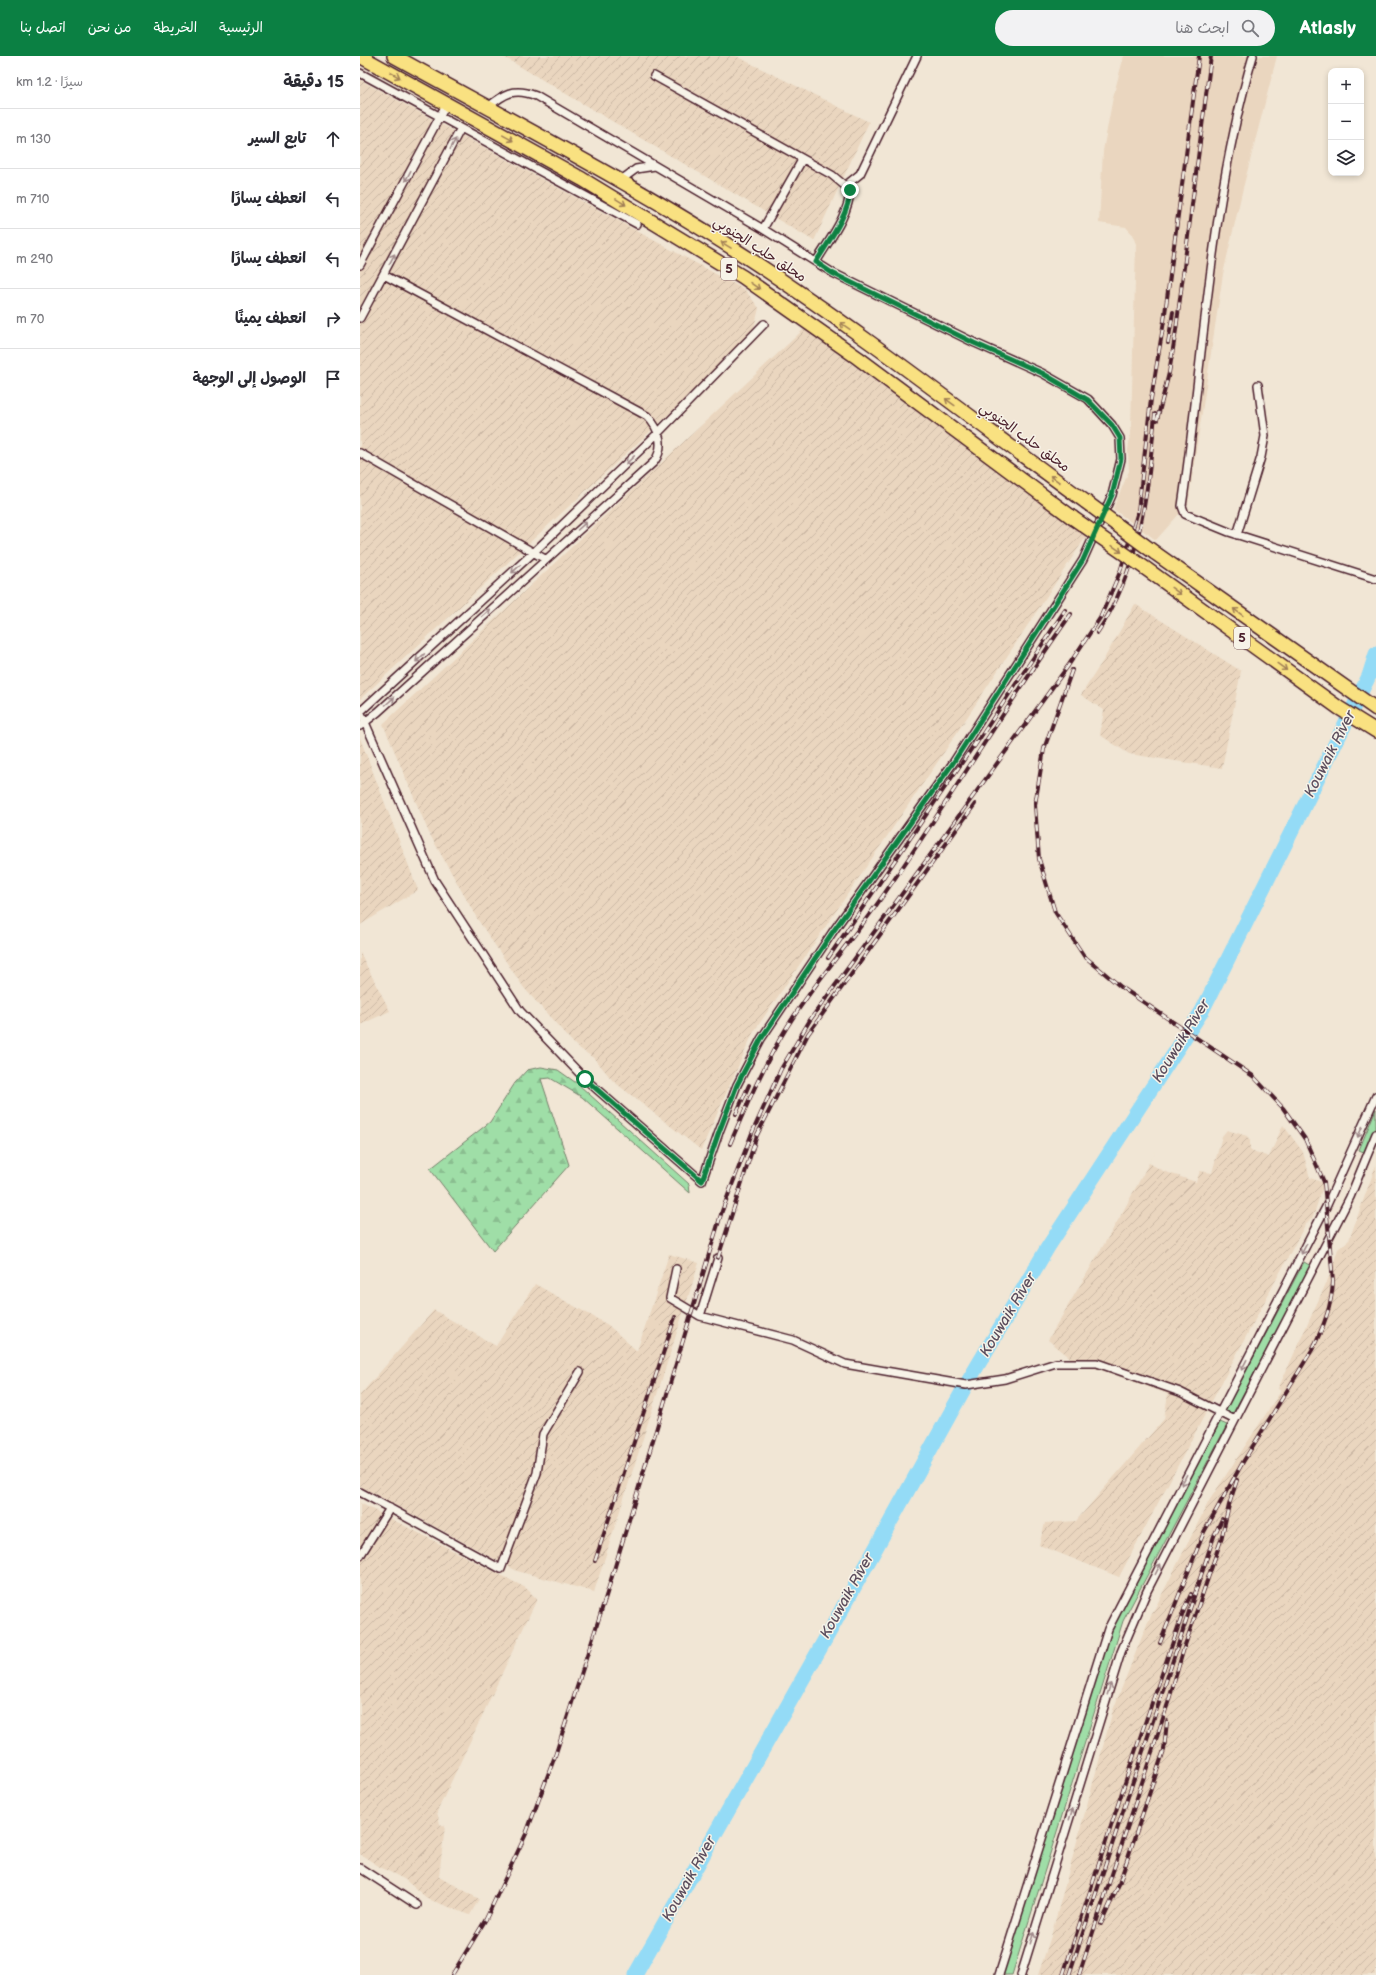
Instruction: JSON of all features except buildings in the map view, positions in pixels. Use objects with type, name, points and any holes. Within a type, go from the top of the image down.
[{"type":"highway","name":"5","points":[[360,56],[582,179],[743,277],[858,358],[1073,518],[1340,708],[1374,730]]},
{"type":"highway","name":"محلق حلب الجنوبي","points":[[394,56],[621,180],[754,262],[870,344],[1155,553],[1376,709]]},
{"type":"street","points":[[845,186],[860,174],[917,56]]},
{"type":"street","points":[[1253,56],[1226,176],[1207,298],[1190,450],[1182,506],[1185,514],[1237,535],[1376,579]]},
{"type":"street","points":[[360,73],[637,224]]},
{"type":"street","points":[[654,76],[802,160],[832,175],[850,190],[850,200],[816,262]]},
{"type":"street","points":[[488,107],[510,92],[526,92],[763,229],[832,273],[974,343],[1042,373],[1088,400],[1112,425],[1120,438],[1121,459],[1112,495],[1083,560],[953,763],[832,933],[761,1039],[737,1085],[702,1181],[585,1079],[520,1012],[435,881],[363,724],[360,712],[534,552],[658,433],[764,324]]},
{"type":"street","points":[[361,263],[440,117],[446,103]]},
{"type":"street","points":[[360,318],[461,128]]},
{"type":"street","points":[[763,229],[802,160]]},
{"type":"street","points":[[621,180],[636,169],[656,166]]},
{"type":"street","points":[[363,724],[654,462],[661,449],[658,433],[652,422],[639,411],[384,275]]},
{"type":"street","points":[[1237,535],[1261,457],[1265,436],[1258,385]]},
{"type":"street","points":[[360,453],[545,559]]},
{"type":"street","points":[[456,624],[464,633]]},
{"type":"street","points":[[999,1975],[1108,1629],[1326,1208],[1376,1096]]},
{"type":"street","points":[[1020,1975],[1121,1652],[1147,1591],[1350,1197],[1376,1134]]},
{"type":"street","points":[[700,1316],[718,1258]]},
{"type":"street","points":[[676,1269],[670,1298],[700,1316],[793,1340],[845,1364],[966,1385],[1005,1379],[1056,1363],[1097,1362],[1180,1392],[1235,1420]]},
{"type":"street","points":[[360,1492],[501,1569],[536,1474],[543,1434],[580,1372]]},
{"type":"street","points":[[360,1556],[390,1508]]},
{"type":"street","points":[[360,1868],[417,1905]]},
{"type":"shaded area","points":[[502,56],[736,56],[869,122],[814,241]]},
{"type":"shaded area","points":[[1124,56],[1277,56],[1243,188],[1223,274],[1188,504],[1156,540],[1113,509],[1129,471],[1128,451],[1131,427],[1136,244],[1132,234],[1126,227],[1099,223],[1103,151],[1113,97]]},
{"type":"shaded area","points":[[360,80],[745,290],[759,308],[755,324],[747,342],[360,699]]},
{"type":"shaded area","points":[[804,329],[1087,535],[939,760],[753,1033],[701,1150],[613,1081],[595,1059],[576,1046],[524,988],[478,920],[429,833],[383,724]]},
{"type":"shaded area","points":[[1135,604],[1241,671],[1222,768],[1129,754],[1100,735],[1104,710],[1081,695],[1104,659]]},
{"type":"shaded area","points":[[360,738],[418,890],[360,925]]},
{"type":"shaded area","points":[[360,953],[390,1011],[360,1025]]},
{"type":"shaded area","points":[[1283,1125],[1303,1152],[1310,1178],[1324,1183],[1313,1217],[1305,1225],[1119,1577],[1039,1545],[1045,1523],[1076,1521],[1164,1419],[1168,1394],[1099,1369],[1082,1367],[1048,1340],[1120,1217],[1157,1148],[1149,1163],[1163,1171],[1196,1182],[1200,1171],[1212,1173],[1222,1136],[1227,1130],[1247,1136],[1250,1140],[1250,1150],[1269,1157]]},
{"type":"shaded area","points":[[1376,1165],[1376,1975],[1038,1975],[1051,1936],[1113,1710],[1147,1624],[1209,1501],[1281,1391],[1278,1389],[1329,1277],[1338,1249],[1349,1240]]},
{"type":"shaded area","points":[[669,1254],[699,1263],[594,1592],[517,1571],[360,1486],[360,1395],[434,1310],[496,1346],[535,1284],[608,1325],[637,1351]]},
{"type":"shaded area","points":[[360,1503],[526,1588],[537,1599],[437,1812],[440,1824],[445,1826],[439,1876],[479,1899],[470,1915],[428,1899],[404,1879],[380,1867],[360,1854]]},
{"type":"green space","points":[[541,1067],[558,1070],[579,1085],[689,1184],[690,1193],[582,1097],[550,1078],[541,1079],[569,1165],[493,1251],[430,1169],[490,1122],[515,1083],[527,1070]]},
{"type":"green space","points":[[1376,1109],[1376,1128],[1366,1153],[1359,1150]]},
{"type":"green space","points":[[1304,1262],[1311,1266],[1232,1415],[1225,1411]]},
{"type":"green space","points":[[1220,1422],[1227,1425],[1123,1621],[1012,1975],[1003,1975],[1107,1642],[1117,1618]]},
{"type":"waterway","name":"Kouwaik River","points":[[635,1975],[831,1629],[966,1385],[1048,1247],[1202,1011],[1369,676],[1376,654]]},
{"type":"railway","points":[[452,1975],[486,1919],[526,1834],[555,1756],[607,1593],[722,1211],[752,1133],[781,1069],[810,1020],[1068,666],[1100,618],[1120,572],[1138,511],[1151,399],[1164,321],[1199,56]]},
{"type":"railway","points":[[1157,420],[1169,373],[1176,330],[1211,56]]},
{"type":"railway","points":[[1168,343],[1173,312]]},
{"type":"railway","points":[[1097,633],[1112,608],[1124,582],[1133,555],[1145,499],[1155,414]]},
{"type":"railway","points":[[974,747],[1065,610]]},
{"type":"railway","points":[[730,1144],[763,1070],[797,1011],[900,871],[1071,614]]},
{"type":"railway","points":[[1072,670],[1044,749],[1035,805],[1039,859],[1055,912],[1084,956],[1121,987],[1253,1076],[1283,1108],[1305,1139],[1324,1182],[1333,1281],[1329,1308],[1316,1342],[1243,1462],[1204,1532],[1160,1643]]},
{"type":"railway","points":[[828,958],[976,742]]},
{"type":"railway","points":[[718,1258],[757,1135],[808,1034],[975,804]]},
{"type":"railway","points":[[736,1114],[749,1085]]},
{"type":"railway","points":[[595,1561],[675,1317]]},
{"type":"railway","points":[[1079,1975],[1168,1703],[1184,1648],[1221,1540],[1229,1505],[1237,1480]]},
{"type":"railway","points":[[1069,1975],[1214,1536],[1222,1519]]},
{"type":"railway","points":[[1063,1975],[1134,1755],[1185,1607],[1191,1594]]},
{"type":"railway","points":[[1101,1924],[1119,1884],[1164,1750],[1167,1721]]},
{"type":"route","points":[[585,1079],[702,1181],[737,1085],[761,1039],[832,933],[953,763],[1014,670],[1083,560],[1112,495],[1121,459],[1120,438],[1112,425],[1088,400],[1042,373],[974,343],[832,273],[816,262],[846,210],[850,200],[850,190]]}]
